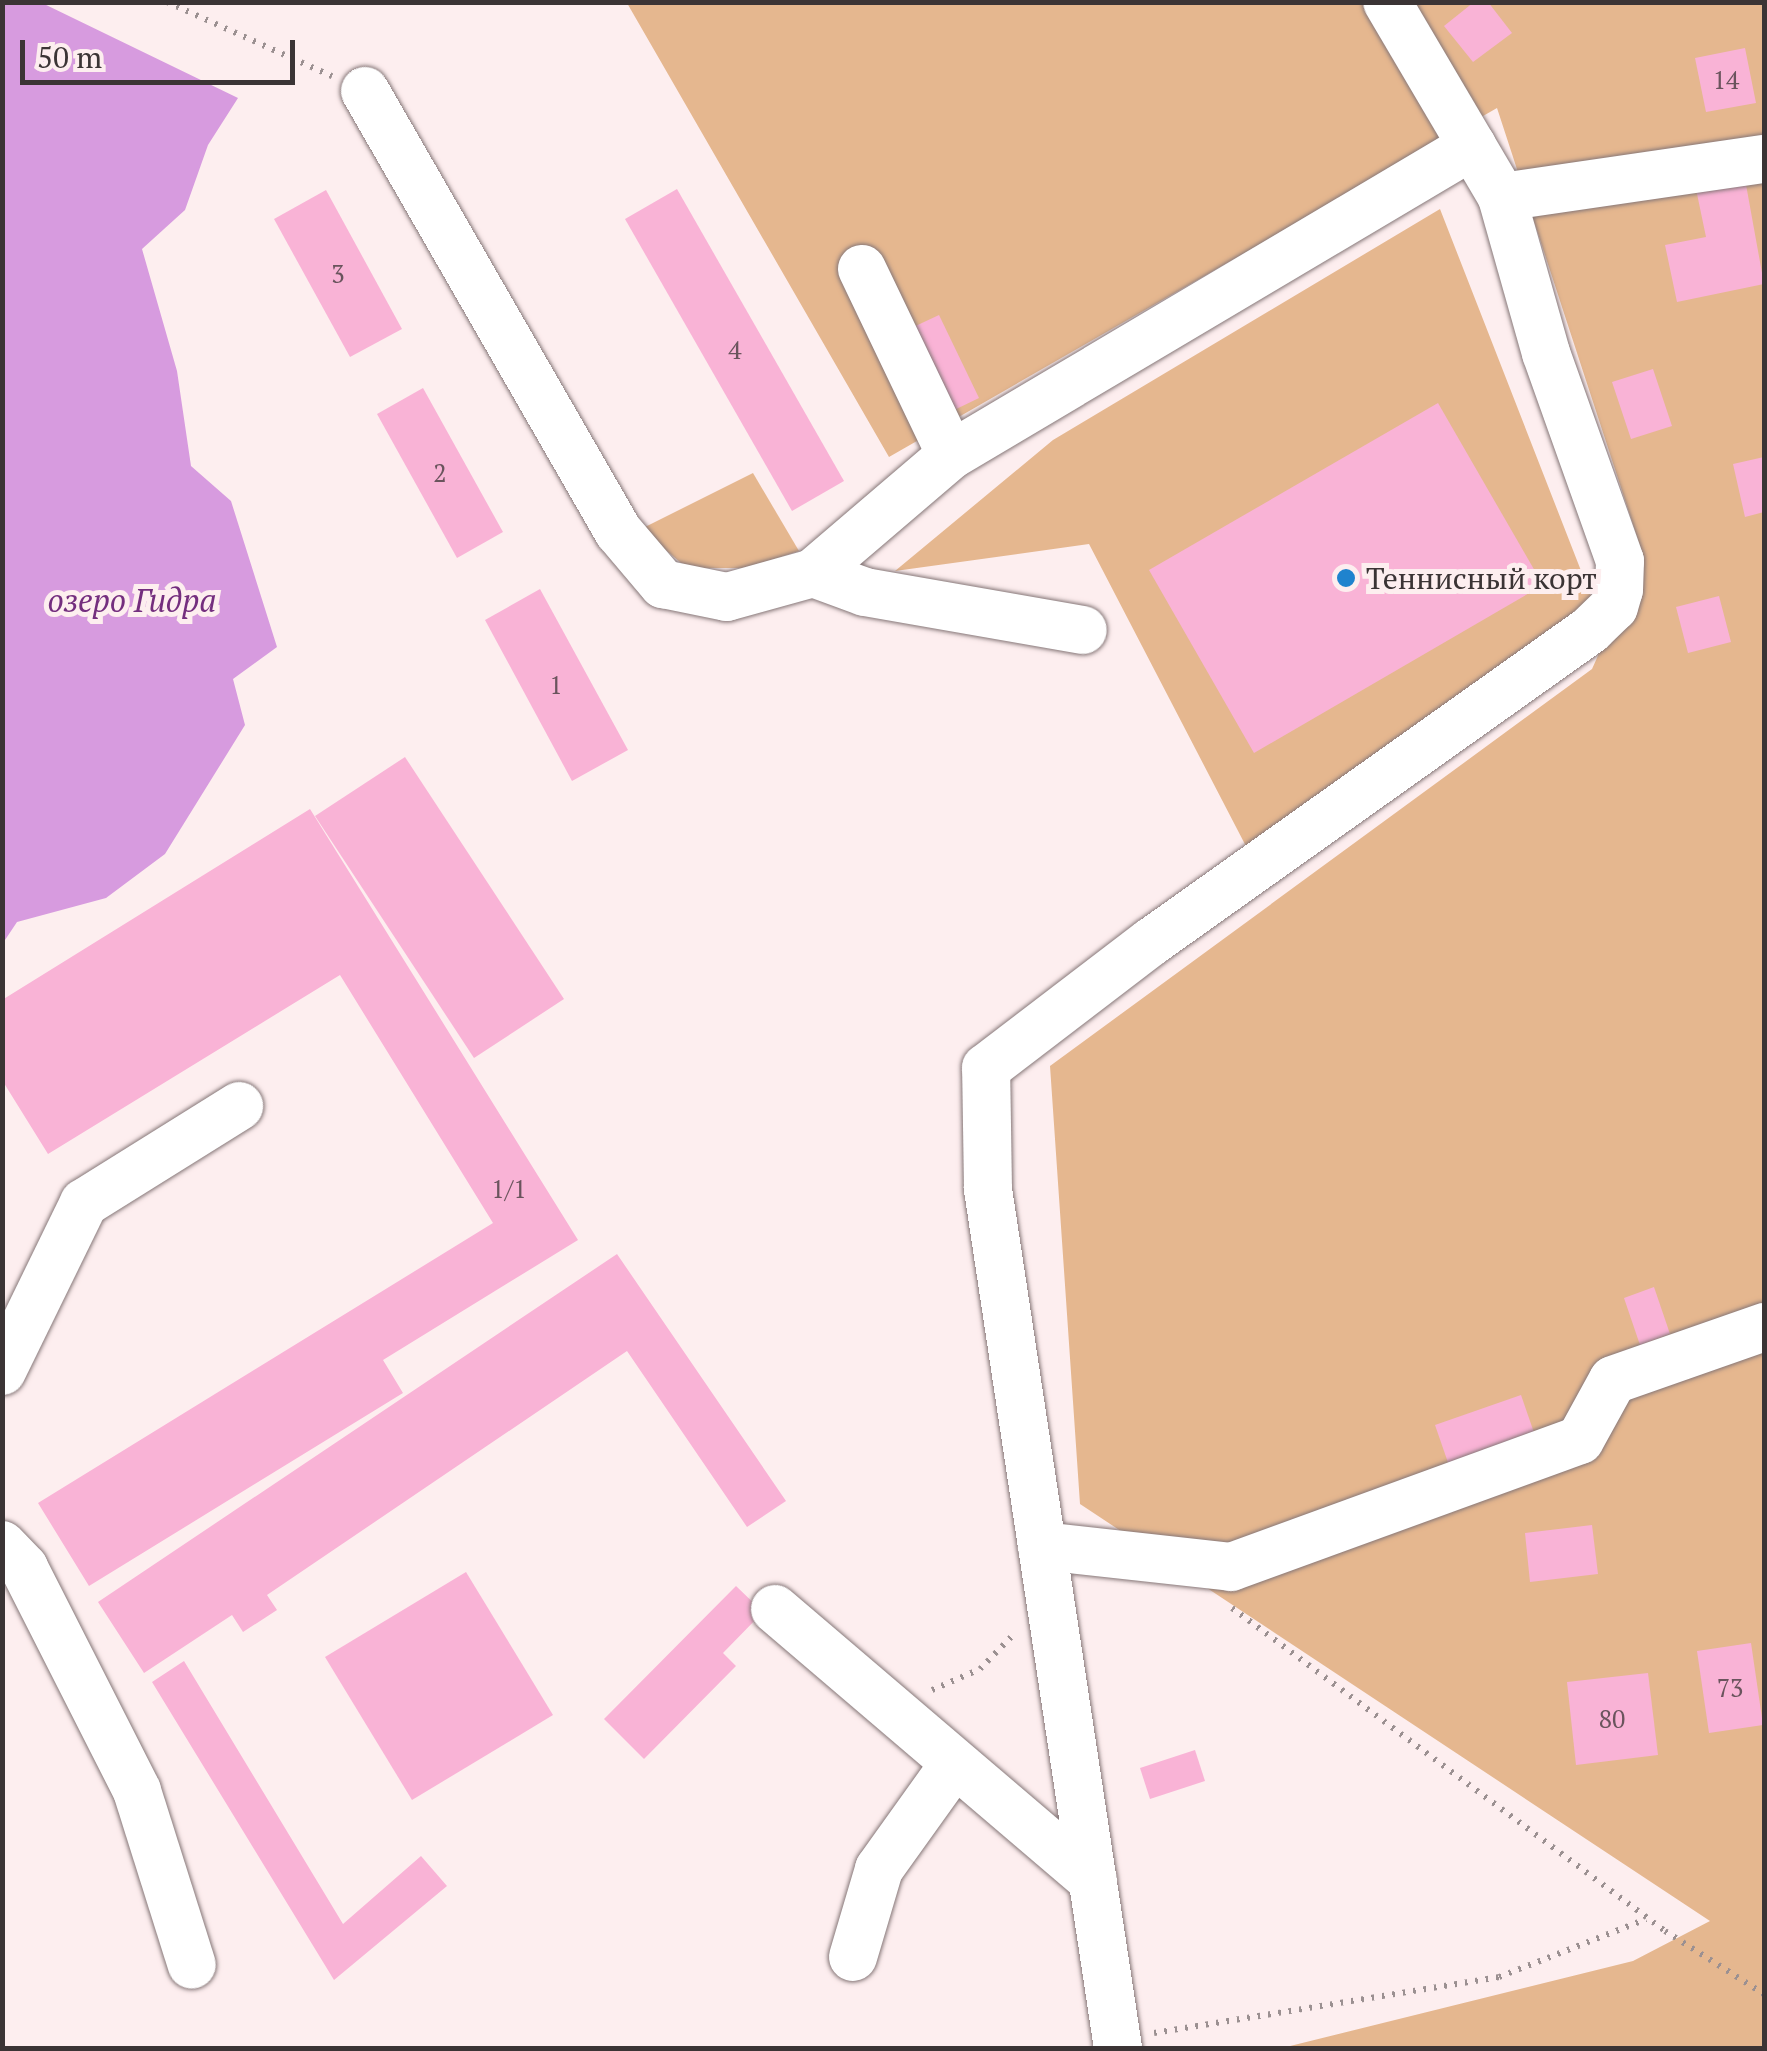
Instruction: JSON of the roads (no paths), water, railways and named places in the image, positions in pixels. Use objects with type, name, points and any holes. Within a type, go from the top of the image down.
[{"type":"street","points":[[1118,2048],[988,1189],[984,1049],[1151,942],[1590,630],[1614,607],[1624,576],[1546,354],[1502,197],[1387,2]]},
{"type":"street","points":[[365,91],[618,532],[663,584],[727,597],[813,573],[952,454],[1472,146]]},
{"type":"street","points":[[1502,197],[1764,159]]},
{"type":"street","points":[[862,269],[952,454]]},
{"type":"street","points":[[813,573],[865,592],[1083,630]]},
{"type":"street","points":[[656,620],[706,592]]},
{"type":"street","points":[[2,1371],[84,1203],[239,1106]]},
{"type":"street","points":[[1043,1556],[1231,1567],[1580,1440],[1613,1380],[1764,1327]]},
{"type":"street","points":[[2,1545],[24,1568],[138,1791],[192,1965]]},
{"type":"street","points":[[775,1608],[1093,1881]]},
{"type":"street","points":[[853,1958],[879,1869],[955,1763]]},
{"type":"water","name":"озеро Гидра","points":[[40,2],[238,98],[208,145],[185,210],[142,249],[177,371],[191,466],[231,501],[277,647],[233,679],[245,725],[165,854],[106,898],[17,922],[3,943],[2,3]]},
{"type":"place","name":"Теннисный корт","points":[[1346,578]]}]
